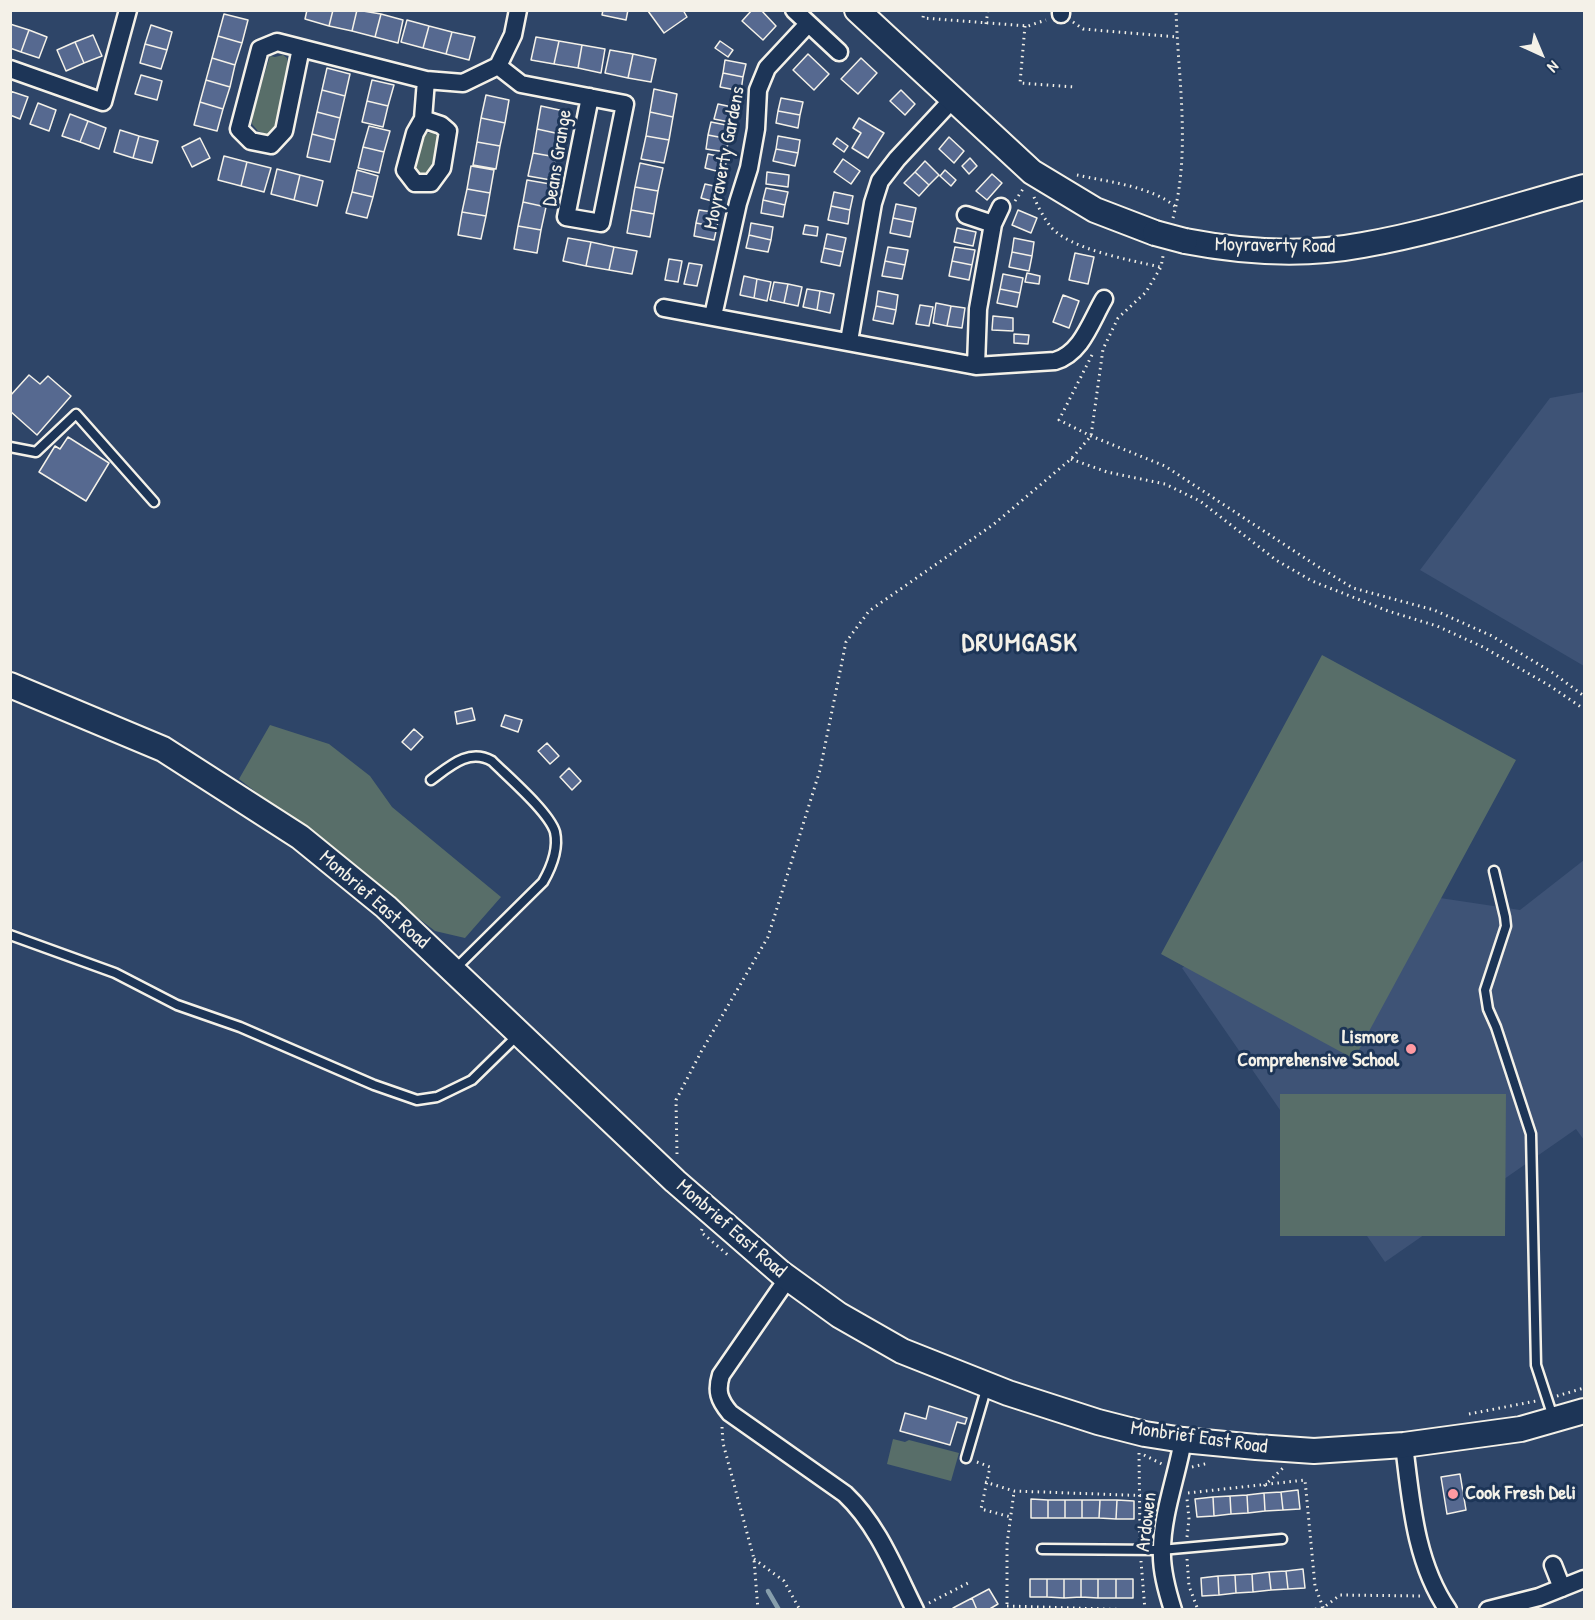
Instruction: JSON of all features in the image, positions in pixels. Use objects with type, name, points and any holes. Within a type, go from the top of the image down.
[{"type":"street","points":[[10,69],[103,102],[128,10]]},
{"type":"street","points":[[301,48],[284,131],[271,145],[251,141],[239,129],[260,49],[277,42],[301,48],[426,80],[463,83],[498,66],[513,35],[518,10]]},
{"type":"street","points":[[794,10],[839,52]]},
{"type":"street","name":"Moyraverty Road","points":[[857,10],[1032,172],[1095,210],[1155,233],[1185,241],[1210,246],[1256,250],[1361,246],[1479,217],[1584,187]]},
{"type":"street","name":"Moyraverty Gardens","points":[[713,316],[738,203],[749,168],[756,129],[758,90],[767,69],[808,24]]},
{"type":"street","name":"Deans Grange","points":[[498,66],[521,84],[590,97],[625,104],[601,224],[566,217],[590,97]]},
{"type":"street","points":[[423,119],[426,80]]},
{"type":"street","points":[[849,341],[873,203],[880,182],[897,159],[952,100]]},
{"type":"street","points":[[976,366],[978,309],[993,224],[1001,207]]},
{"type":"street","points":[[966,215],[993,224]]},
{"type":"street","points":[[664,308],[976,366],[1055,362],[1066,358],[1076,350],[1104,299]]},
{"type":"street","name":"Monbrief East Road","points":[[10,685],[163,749],[300,837],[386,907],[520,1032],[599,1110],[709,1211],[788,1278],[839,1315],[903,1351],[987,1384],[1098,1422],[1145,1434],[1183,1440],[1314,1451],[1404,1445],[1521,1428],[1551,1409],[1584,1411]]},
{"type":"street","points":[[788,1278],[720,1375],[717,1388],[720,1402],[730,1413],[845,1494],[857,1506],[874,1528],[921,1607]]},
{"type":"street","name":"Ardowen","points":[[1173,1610],[1166,1587],[1161,1551],[1183,1440]]},
{"type":"street","points":[[1404,1445],[1424,1560],[1437,1593],[1448,1610]]},
{"type":"street","points":[[1553,1565],[1562,1588]]},
{"type":"street","points":[[1488,1610],[1539,1597],[1584,1579]]},
{"type":"lane","points":[[10,447],[36,452],[75,414],[154,502]]},
{"type":"lane","points":[[431,780],[466,757],[482,755],[492,761],[546,815],[555,832],[552,865],[543,882],[454,971]]},
{"type":"lane","points":[[1494,872],[1506,917],[1506,926],[1485,990],[1488,1009],[1532,1134],[1536,1365],[1551,1409]]},
{"type":"lane","points":[[10,935],[115,973],[177,1005],[240,1028],[374,1085],[417,1100],[437,1097],[472,1080],[520,1032]]},
{"type":"lane","points":[[966,1458],[987,1384]]},
{"type":"lane","points":[[1042,1549],[1161,1551],[1282,1539]]},
{"type":"path","points":[[924,10],[923,18],[1025,26],[1061,12],[1083,29],[1177,37]]},
{"type":"path","points":[[986,24],[988,10]]},
{"type":"path","points":[[1025,26],[1020,83],[1074,87]]},
{"type":"path","points":[[1072,174],[1151,192],[1165,197],[1176,207]]},
{"type":"path","points":[[1033,196],[1051,227],[1062,237],[1096,251],[1161,267]]},
{"type":"path","points":[[1112,323],[1118,318]]},
{"type":"path","points":[[1093,354],[1059,420],[1091,436],[1165,466],[1353,588],[1434,610],[1492,636],[1553,673],[1584,696]]},
{"type":"path","points":[[675,1181],[676,1100],[701,1052],[768,937],[820,770],[846,642],[869,611],[994,524],[1071,459],[1091,436]]},
{"type":"path","points":[[1071,459],[1107,472],[1165,484],[1200,501],[1276,560],[1312,581],[1388,611],[1437,626],[1483,647],[1550,686],[1584,709]]},
{"type":"path","points":[[709,1211],[701,1232],[736,1261]]},
{"type":"path","points":[[1466,1415],[1551,1409],[1584,1388]]},
{"type":"path","points":[[720,1402],[723,1443],[754,1559],[758,1610]]},
{"type":"path","points":[[1133,1449],[1159,1463],[1178,1466],[1195,1468],[1216,1461]]},
{"type":"path","points":[[1139,1452],[1138,1496],[1145,1610]]},
{"type":"path","points":[[966,1458],[990,1467],[981,1509],[1011,1517]]},
{"type":"path","points":[[1264,1486],[1286,1465],[1274,1465]]},
{"type":"path","points":[[1188,1493],[1305,1480],[1315,1586],[1324,1609]]},
{"type":"path","points":[[985,1482],[1014,1491],[1187,1498]]},
{"type":"path","points":[[1014,1491],[1007,1544],[1007,1608],[1137,1610]]},
{"type":"path","points":[[754,1559],[784,1581],[800,1610]]},
{"type":"path","points":[[921,1607],[970,1582]]},
{"type":"path","points":[[1310,1610],[1324,1609],[1340,1595],[1425,1596],[1437,1593]]},
{"type":"shaded area","points":[[1584,392],[1584,666],[1420,570],[1550,398]]},
{"type":"shaded area","name":"Lismore Comprehensive School","points":[[1384,826],[1440,898],[1520,910],[1584,860],[1584,1140],[1576,1129],[1385,1262],[1182,968]]},
{"type":"green space","points":[[283,55],[287,58],[288,68],[292,69],[277,130],[268,135],[258,131],[252,124],[253,112],[270,56]]},
{"type":"green space","points":[[427,133],[434,133],[440,139],[439,154],[431,175],[423,176],[417,171],[417,162],[420,147]]},
{"type":"green space","points":[[1322,655],[1516,760],[1354,1059],[1161,954]]},
{"type":"green space","points":[[270,725],[329,744],[370,776],[392,807],[501,897],[465,938],[435,931],[239,779]]},
{"type":"green space","points":[[1280,1094],[1506,1094],[1505,1236],[1280,1236]]},
{"type":"green space","points":[[893,1439],[905,1442],[909,1440],[959,1453],[951,1481],[887,1464]]},
{"type":"building","points":[[307,10],[333,10],[329,26],[305,19]]},
{"type":"building","points":[[333,10],[357,10],[352,31],[329,26]]},
{"type":"building","points":[[357,10],[381,14],[375,37],[352,31]]},
{"type":"building","points":[[603,10],[628,10],[626,20],[602,15]]},
{"type":"building","points":[[683,10],[687,17],[664,33],[648,11]]},
{"type":"building","points":[[752,10],[761,10],[776,26],[763,40],[742,21]]},
{"type":"building","points":[[224,14],[248,20],[242,43],[218,36]]},
{"type":"building","points":[[381,14],[403,20],[398,43],[375,37]]},
{"type":"building","points":[[407,20],[429,26],[423,48],[401,42]]},
{"type":"building","points":[[10,24],[29,30],[21,52],[10,48]]},
{"type":"building","points":[[151,25],[172,32],[167,50],[145,44]]},
{"type":"building","points":[[429,26],[452,32],[446,54],[423,48]]},
{"type":"building","points":[[29,30],[47,37],[39,58],[21,52]]},
{"type":"building","points":[[452,32],[475,37],[469,60],[446,54]]},
{"type":"building","points":[[93,35],[102,56],[84,63],[75,42]]},
{"type":"building","points":[[218,36],[242,43],[235,65],[212,58]]},
{"type":"building","points":[[536,37],[559,41],[554,64],[531,60]]},
{"type":"building","points":[[559,41],[582,45],[578,68],[554,64]]},
{"type":"building","points":[[720,41],[733,50],[728,57],[715,48]]},
{"type":"building","points":[[75,42],[84,63],[66,71],[57,50]]},
{"type":"building","points":[[145,44],[167,50],[161,69],[140,63]]},
{"type":"building","points":[[582,45],[605,49],[601,73],[578,68]]},
{"type":"building","points":[[610,50],[633,54],[628,78],[605,73]]},
{"type":"building","points":[[633,54],[656,59],[651,82],[628,78]]},
{"type":"building","points":[[808,54],[829,74],[814,90],[793,70]]},
{"type":"building","points":[[212,58],[235,65],[230,87],[206,80]]},
{"type":"building","points":[[861,58],[877,73],[858,94],[841,79]]},
{"type":"building","points":[[725,60],[746,64],[743,77],[723,73]]},
{"type":"building","points":[[327,68],[350,74],[345,96],[322,90]]},
{"type":"building","points":[[723,73],[743,77],[741,91],[720,87]]},
{"type":"building","points":[[141,75],[162,81],[157,100],[135,94]]},
{"type":"building","points":[[206,80],[230,87],[223,109],[200,102]]},
{"type":"building","points":[[372,80],[394,85],[388,106],[367,101]]},
{"type":"building","points":[[654,89],[677,94],[673,117],[650,112]]},
{"type":"building","points":[[322,90],[345,96],[340,118],[317,112]]},
{"type":"building","points":[[901,90],[915,104],[905,115],[890,101]]},
{"type":"building","points":[[10,91],[28,97],[20,119],[10,115]]},
{"type":"building","points":[[486,95],[509,100],[505,123],[481,118]]},
{"type":"building","points":[[781,98],[803,102],[800,115],[778,111]]},
{"type":"building","points":[[367,101],[388,106],[383,127],[362,122]]},
{"type":"building","points":[[200,102],[223,109],[217,131],[194,125]]},
{"type":"building","points":[[38,103],[56,110],[49,131],[30,124]]},
{"type":"building","points":[[718,104],[737,108],[734,123],[714,119]]},
{"type":"building","points":[[541,106],[564,111],[560,134],[537,129]]},
{"type":"building","points":[[778,111],[800,115],[798,128],[776,123]]},
{"type":"building","points":[[317,112],[340,118],[335,140],[312,134]]},
{"type":"building","points":[[650,112],[673,117],[669,140],[646,136]]},
{"type":"building","points":[[70,114],[88,121],[80,142],[62,136]]},
{"type":"building","points":[[481,118],[505,123],[500,146],[477,142]]},
{"type":"building","points":[[859,118],[884,133],[868,158],[852,148],[861,133],[853,128]]},
{"type":"building","points":[[88,121],[106,128],[99,149],[80,142]]},
{"type":"building","points":[[711,122],[731,126],[729,139],[708,135]]},
{"type":"building","points":[[369,126],[390,131],[384,152],[363,147]]},
{"type":"building","points":[[537,129],[560,134],[556,157],[533,153]]},
{"type":"building","points":[[120,130],[139,136],[133,158],[114,152]]},
{"type":"building","points":[[312,134],[335,140],[330,162],[307,157]]},
{"type":"building","points":[[708,135],[729,139],[726,152],[706,149]]},
{"type":"building","points":[[139,136],[158,141],[152,163],[133,158]]},
{"type":"building","points":[[646,136],[669,140],[664,163],[641,159]]},
{"type":"building","points":[[778,136],[800,140],[798,153],[776,149]]},
{"type":"building","points":[[949,137],[964,151],[954,163],[939,149]]},
{"type":"building","points":[[200,138],[210,158],[192,167],[182,147]]},
{"type":"building","points":[[837,138],[848,146],[844,152],[833,144]]},
{"type":"building","points":[[477,142],[500,146],[496,169],[473,165]]},
{"type":"building","points":[[363,147],[384,152],[379,173],[358,168]]},
{"type":"building","points":[[776,149],[798,153],[795,166],[773,161]]},
{"type":"building","points":[[533,153],[556,157],[551,180],[528,176]]},
{"type":"building","points":[[708,154],[727,158],[724,173],[705,168]]},
{"type":"building","points":[[224,156],[247,162],[241,186],[218,180]]},
{"type":"building","points":[[970,158],[977,166],[969,174],[962,166]]},
{"type":"building","points":[[843,159],[860,171],[851,184],[834,172]]},
{"type":"building","points":[[925,161],[939,175],[929,185],[915,172]]},
{"type":"building","points":[[247,162],[271,168],[264,192],[241,186]]},
{"type":"building","points":[[640,163],[663,168],[658,191],[635,187]]},
{"type":"building","points":[[471,166],[494,170],[490,193],[467,189]]},
{"type":"building","points":[[277,169],[300,175],[294,200],[271,194]]},
{"type":"building","points":[[357,170],[378,176],[373,197],[352,192]]},
{"type":"building","points":[[945,170],[956,180],[951,186],[940,176]]},
{"type":"building","points":[[767,172],[789,175],[788,187],[766,184]]},
{"type":"building","points":[[915,172],[929,185],[919,196],[904,183]]},
{"type":"building","points":[[992,174],[1002,183],[987,200],[976,191]]},
{"type":"building","points":[[300,175],[323,181],[317,206],[294,200]]},
{"type":"building","points":[[527,180],[550,184],[546,207],[523,202]]},
{"type":"building","points":[[705,184],[723,188],[719,203],[701,198]]},
{"type":"building","points":[[635,187],[658,191],[654,214],[631,210]]},
{"type":"building","points":[[766,188],[788,192],[785,205],[763,200]]},
{"type":"building","points":[[467,189],[490,193],[486,216],[462,212]]},
{"type":"building","points":[[352,192],[373,197],[367,218],[346,213]]},
{"type":"building","points":[[834,192],[853,196],[850,210],[831,206]]},
{"type":"building","points":[[763,200],[785,205],[783,217],[761,213]]},
{"type":"building","points":[[523,202],[546,207],[541,230],[518,226]]},
{"type":"building","points":[[896,204],[916,208],[913,222],[893,218]]},
{"type":"building","points":[[831,206],[850,210],[848,224],[828,220]]},
{"type":"building","points":[[631,210],[654,214],[650,237],[627,233]]},
{"type":"building","points":[[699,210],[719,213],[717,227],[696,223]]},
{"type":"building","points":[[1018,210],[1037,218],[1031,233],[1012,225]]},
{"type":"building","points":[[462,212],[486,216],[481,239],[458,235]]},
{"type":"building","points":[[893,218],[913,222],[910,237],[890,233]]},
{"type":"building","points":[[696,223],[717,227],[714,240],[694,236]]},
{"type":"building","points":[[751,223],[773,227],[771,240],[749,235]]},
{"type":"building","points":[[805,225],[818,227],[817,236],[803,234]]},
{"type":"building","points":[[518,226],[541,230],[537,253],[514,249]]},
{"type":"building","points":[[957,228],[976,232],[973,246],[954,242]]},
{"type":"building","points":[[827,234],[846,238],[843,252],[824,248]]},
{"type":"building","points":[[749,235],[771,240],[768,252],[746,248]]},
{"type":"building","points":[[568,238],[591,242],[586,266],[563,261]]},
{"type":"building","points":[[1014,238],[1034,242],[1032,256],[1012,252]]},
{"type":"building","points":[[591,242],[614,247],[609,270],[586,266]]},
{"type":"building","points":[[614,247],[637,251],[632,274],[609,270]]},
{"type":"building","points":[[888,247],[908,250],[905,265],[885,261]]},
{"type":"building","points":[[955,247],[975,250],[972,265],[952,261]]},
{"type":"building","points":[[824,248],[843,252],[840,266],[821,262]]},
{"type":"building","points":[[1012,252],[1032,256],[1029,271],[1009,267]]},
{"type":"building","points":[[1075,253],[1094,257],[1088,284],[1069,280]]},
{"type":"building","points":[[669,259],[682,261],[678,282],[665,280]]},
{"type":"building","points":[[885,261],[905,265],[902,279],[882,276]]},
{"type":"building","points":[[952,261],[972,265],[969,280],[949,276]]},
{"type":"building","points":[[689,263],[702,265],[697,286],[684,284]]},
{"type":"building","points":[[1027,273],[1040,276],[1039,284],[1025,282]]},
{"type":"building","points":[[1003,274],[1023,278],[1020,293],[1000,289]]},
{"type":"building","points":[[744,276],[757,279],[754,298],[740,295]]},
{"type":"building","points":[[757,279],[771,282],[767,301],[754,298]]},
{"type":"building","points":[[774,282],[788,284],[784,303],[770,300]]},
{"type":"building","points":[[788,284],[802,287],[798,306],[784,303]]},
{"type":"building","points":[[807,289],[820,291],[817,310],[803,307]]},
{"type":"building","points":[[1000,289],[1020,293],[1017,307],[997,303]]},
{"type":"building","points":[[820,291],[834,294],[830,313],[817,310]]},
{"type":"building","points":[[878,291],[898,295],[896,310],[876,306]]},
{"type":"building","points":[[1063,295],[1079,301],[1069,328],[1053,322]]},
{"type":"building","points":[[936,303],[951,306],[947,326],[933,323]]},
{"type":"building","points":[[920,305],[933,307],[929,326],[916,324]]},
{"type":"building","points":[[876,306],[896,310],[893,324],[873,320]]},
{"type":"building","points":[[951,306],[965,308],[962,328],[947,326]]},
{"type":"building","points":[[993,316],[1013,318],[1013,331],[992,330]]},
{"type":"building","points":[[1014,334],[1029,335],[1028,344],[1014,343]]},
{"type":"building","points":[[29,375],[40,384],[48,376],[71,396],[37,435],[10,411],[10,396]]},
{"type":"building","points":[[68,437],[109,463],[86,501],[39,472],[55,446],[60,449]]},
{"type":"building","points":[[472,708],[475,720],[457,724],[455,712]]},
{"type":"building","points":[[505,715],[522,720],[518,732],[501,726]]},
{"type":"building","points":[[414,729],[423,737],[411,750],[402,742]]},
{"type":"building","points":[[547,743],[559,756],[550,764],[538,751]]},
{"type":"building","points":[[569,768],[581,781],[572,790],[560,777]]},
{"type":"building","points":[[929,1406],[967,1418],[965,1424],[957,1422],[950,1445],[900,1431],[905,1413],[926,1419]]},
{"type":"building","name":"Cook Fresh Deli","points":[[1460,1474],[1466,1510],[1447,1514],[1441,1477]]},
{"type":"building","points":[[1298,1490],[1300,1509],[1283,1510],[1281,1492]]},
{"type":"building","points":[[1281,1492],[1283,1510],[1265,1511],[1264,1493]]},
{"type":"building","points":[[1264,1493],[1265,1511],[1248,1513],[1247,1495]]},
{"type":"building","points":[[1247,1495],[1248,1513],[1231,1514],[1230,1496]]},
{"type":"building","points":[[1230,1496],[1231,1514],[1214,1516],[1213,1497]]},
{"type":"building","points":[[1213,1497],[1214,1516],[1197,1517],[1195,1499]]},
{"type":"building","points":[[1031,1499],[1048,1500],[1048,1518],[1031,1518]]},
{"type":"building","points":[[1048,1500],[1065,1500],[1065,1518],[1048,1518]]},
{"type":"building","points":[[1065,1500],[1082,1500],[1082,1518],[1065,1518]]},
{"type":"building","points":[[1082,1500],[1100,1500],[1099,1518],[1082,1518]]},
{"type":"building","points":[[1100,1500],[1117,1500],[1116,1519],[1099,1518]]},
{"type":"building","points":[[1117,1500],[1134,1501],[1134,1519],[1116,1519]]},
{"type":"building","points":[[1303,1569],[1305,1588],[1288,1589],[1286,1571]]},
{"type":"building","points":[[1286,1571],[1288,1589],[1271,1590],[1269,1572]]},
{"type":"building","points":[[1269,1572],[1271,1590],[1253,1592],[1252,1574]]},
{"type":"building","points":[[1252,1574],[1253,1592],[1236,1593],[1235,1575]]},
{"type":"building","points":[[1235,1575],[1236,1593],[1219,1595],[1218,1576]]},
{"type":"building","points":[[1218,1576],[1219,1595],[1202,1596],[1201,1578]]},
{"type":"building","points":[[1030,1579],[1047,1579],[1047,1597],[1030,1597]]},
{"type":"building","points":[[1047,1579],[1064,1579],[1064,1598],[1047,1597]]},
{"type":"building","points":[[1064,1579],[1081,1579],[1081,1597],[1064,1598]]},
{"type":"building","points":[[1081,1579],[1098,1579],[1098,1598],[1081,1597]]},
{"type":"building","points":[[1098,1579],[1116,1579],[1116,1598],[1098,1598]]},
{"type":"building","points":[[1116,1579],[1133,1579],[1133,1598],[1116,1598]]},
{"type":"building","points":[[989,1589],[998,1604],[988,1610],[977,1610],[972,1598]]},
{"type":"building","points":[[972,1598],[977,1610],[954,1610],[953,1608]]},
{"type":"waterway","points":[[768,1591],[779,1610]]},
{"type":"place","name":"Lismore Comprehensive School","points":[[1411,1049]]},
{"type":"place","name":"Cook Fresh Deli","points":[[1453,1494]]},
{"type":"district","name":"DRUMGASK","points":[[1020,644]]}]
